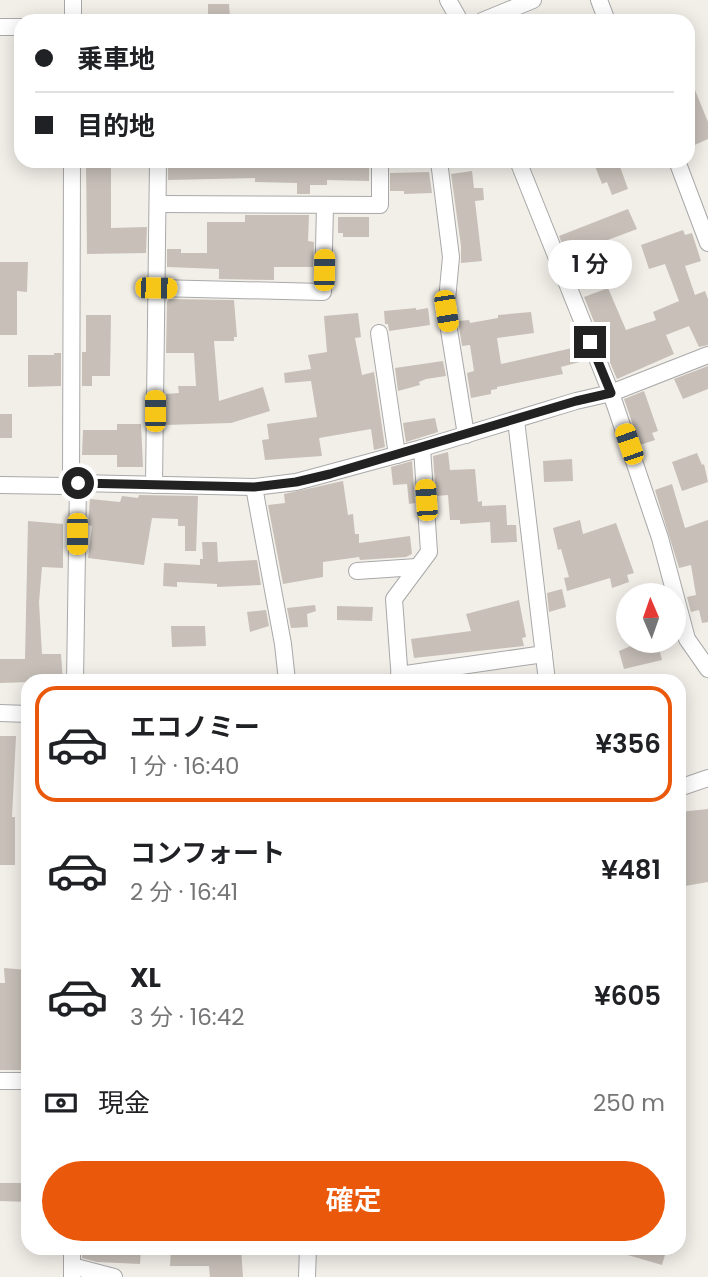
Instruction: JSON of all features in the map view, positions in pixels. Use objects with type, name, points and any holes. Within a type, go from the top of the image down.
[{"type":"street","points":[[499,14],[533,0]]},
{"type":"street","points":[[72,168],[75,674]]},
{"type":"street","points":[[154,485],[158,168]]},
{"type":"street","points":[[158,204],[380,205],[380,168]]},
{"type":"street","points":[[440,168],[451,257],[446,311],[466,435]]},
{"type":"street","points":[[522,168],[611,393],[660,538],[687,639],[708,669]]},
{"type":"street","points":[[680,168],[708,243]]},
{"type":"street","points":[[156,288],[323,292],[325,206]]},
{"type":"street","points":[[379,333],[397,455]]},
{"type":"street","points":[[0,485],[64,486],[74,483],[254,487],[296,482],[611,393],[708,355]]},
{"type":"street","points":[[516,420],[546,674]]},
{"type":"street","points":[[399,674],[394,599],[429,552],[422,448]]},
{"type":"street","points":[[254,487],[286,674]]},
{"type":"street","points":[[357,571],[417,568]]},
{"type":"street","points":[[423,674],[544,654]]},
{"type":"street","points":[[0,713],[21,714]]},
{"type":"street","points":[[686,786],[708,778]]},
{"type":"street","points":[[0,1081],[21,1081]]},
{"type":"street","points":[[307,1277],[308,1255]]},
{"type":"street","points":[[72,1272],[114,1277]]},
{"type":"building","points":[[208,4],[229,4],[230,14],[208,14]]},
{"type":"building","points":[[695,90],[708,122],[708,139],[695,145]]},
{"type":"building","points":[[86,168],[111,168],[111,228],[147,227],[146,253],[87,254]]},
{"type":"building","points":[[168,168],[369,168],[369,181],[327,180],[327,185],[310,185],[310,194],[297,194],[297,183],[255,182],[255,178],[168,180]]},
{"type":"building","points":[[596,168],[620,168],[628,189],[612,195],[607,182],[602,184]]},
{"type":"building","points":[[472,171],[474,188],[483,188],[484,200],[475,201],[482,261],[461,263],[451,174]]},
{"type":"building","points":[[429,172],[432,193],[404,194],[404,191],[390,191],[390,173]]},
{"type":"building","points":[[628,209],[637,229],[592,246],[595,255],[573,263],[570,252],[566,253],[559,236]]},
{"type":"building","points":[[245,215],[309,215],[308,241],[314,242],[313,267],[274,267],[274,280],[219,279],[219,269],[167,267],[167,249],[181,249],[181,253],[207,253],[207,222],[245,222]]},
{"type":"building","points":[[338,217],[369,217],[369,237],[343,237],[343,233],[338,233]]},
{"type":"building","points":[[683,230],[685,235],[692,233],[701,261],[685,266],[695,295],[705,291],[708,299],[708,345],[699,347],[689,326],[666,335],[674,354],[617,379],[601,341],[598,324],[595,324],[584,297],[608,288],[626,330],[656,320],[653,312],[679,301],[665,264],[649,269],[641,245]]},
{"type":"building","points":[[0,262],[28,262],[27,292],[17,291],[17,335],[0,335]]},
{"type":"building","points":[[169,299],[234,300],[237,337],[234,337],[234,341],[214,341],[219,401],[263,387],[270,411],[231,423],[165,425],[166,394],[179,393],[178,386],[196,386],[194,353],[166,353]]},
{"type":"building","points":[[428,308],[430,325],[389,331],[388,324],[385,324],[384,311]]},
{"type":"building","points":[[531,312],[534,333],[497,338],[501,364],[581,346],[587,360],[561,367],[563,374],[497,387],[491,390],[491,394],[471,398],[467,373],[474,371],[470,345],[462,346],[458,321],[469,320],[470,323],[498,318],[498,315]]},
{"type":"building","points":[[358,313],[361,337],[355,338],[362,375],[374,372],[385,447],[374,450],[371,429],[319,438],[322,456],[265,460],[262,440],[269,439],[267,424],[317,417],[311,381],[285,383],[284,373],[311,369],[308,355],[327,352],[324,316]]},
{"type":"building","points":[[86,315],[111,315],[110,376],[92,376],[92,386],[82,386]]},
{"type":"building","points":[[61,353],[61,386],[28,387],[28,355]]},
{"type":"building","points":[[443,361],[446,376],[426,379],[419,382],[420,385],[398,391],[395,368]]},
{"type":"building","points":[[708,366],[708,389],[683,399],[674,379]]},
{"type":"building","points":[[644,391],[658,431],[652,433],[655,440],[640,445],[624,399]]},
{"type":"building","points":[[0,414],[12,414],[12,438],[0,438]]},
{"type":"building","points":[[435,418],[438,432],[406,442],[403,423]]},
{"type":"building","points":[[117,424],[141,424],[143,467],[117,467],[117,455],[82,455],[83,430],[117,430]]},
{"type":"building","points":[[448,452],[450,470],[475,469],[478,502],[482,501],[482,506],[506,505],[507,525],[516,525],[517,542],[491,543],[490,522],[460,524],[460,520],[450,520],[448,495],[436,496],[433,456]]},
{"type":"building","points":[[697,453],[702,465],[704,464],[708,482],[682,491],[672,462]]},
{"type":"building","points":[[572,459],[573,481],[544,482],[543,461]]},
{"type":"building","points":[[412,461],[415,503],[409,504],[407,484],[393,485],[391,467]]},
{"type":"building","points":[[343,481],[348,515],[353,514],[359,543],[410,536],[412,554],[406,557],[360,560],[359,557],[323,562],[323,577],[283,584],[268,505],[285,503],[284,494]]},
{"type":"building","points":[[672,484],[685,528],[708,520],[708,622],[702,623],[699,610],[691,612],[687,597],[696,595],[691,565],[679,568],[655,490]]},
{"type":"building","points":[[139,495],[198,496],[196,551],[185,551],[185,526],[178,526],[178,519],[152,518],[144,565],[88,558],[92,526],[88,525],[90,499],[120,502],[122,496],[138,498]]},
{"type":"building","points":[[580,520],[583,534],[616,523],[634,573],[627,575],[629,582],[616,583],[616,587],[612,588],[610,578],[567,591],[564,578],[569,577],[553,528]]},
{"type":"building","points":[[28,521],[63,524],[63,568],[42,567],[39,602],[42,654],[61,654],[62,674],[21,674],[21,682],[0,683],[0,659],[25,659]]},
{"type":"building","points":[[202,542],[217,542],[218,562],[257,560],[261,585],[217,587],[217,584],[177,582],[177,587],[163,586],[164,563],[200,565],[200,559],[203,559]]},
{"type":"building","points":[[562,589],[566,607],[549,612],[547,593]]},
{"type":"building","points":[[519,600],[526,637],[522,638],[524,646],[414,658],[411,639],[471,631],[466,614]]},
{"type":"building","points":[[315,605],[316,611],[307,614],[308,627],[291,628],[287,608]]},
{"type":"building","points":[[337,606],[373,607],[372,621],[337,620]]},
{"type":"building","points":[[266,610],[269,626],[250,632],[247,612]]},
{"type":"building","points":[[171,626],[205,626],[206,646],[172,647]]},
{"type":"building","points":[[620,653],[660,653],[662,660],[624,669]]},
{"type":"building","points":[[0,736],[16,736],[12,817],[15,817],[15,865],[0,865]]},
{"type":"building","points":[[708,809],[708,882],[686,886],[686,811]]},
{"type":"building","points":[[4,968],[21,969],[21,1070],[0,1070],[0,983],[5,983]]},
{"type":"building","points":[[0,1183],[21,1183],[21,1202],[0,1201]]},
{"type":"building","points":[[82,1255],[141,1255],[140,1264],[97,1262],[82,1258]]},
{"type":"building","points":[[171,1255],[241,1255],[243,1277],[210,1277],[209,1266],[170,1266]]},
{"type":"building","points":[[628,1255],[665,1255],[662,1265]]},
{"type":"route","points":[[78,483],[254,487],[296,482],[330,474],[611,393],[590,342]]}]
